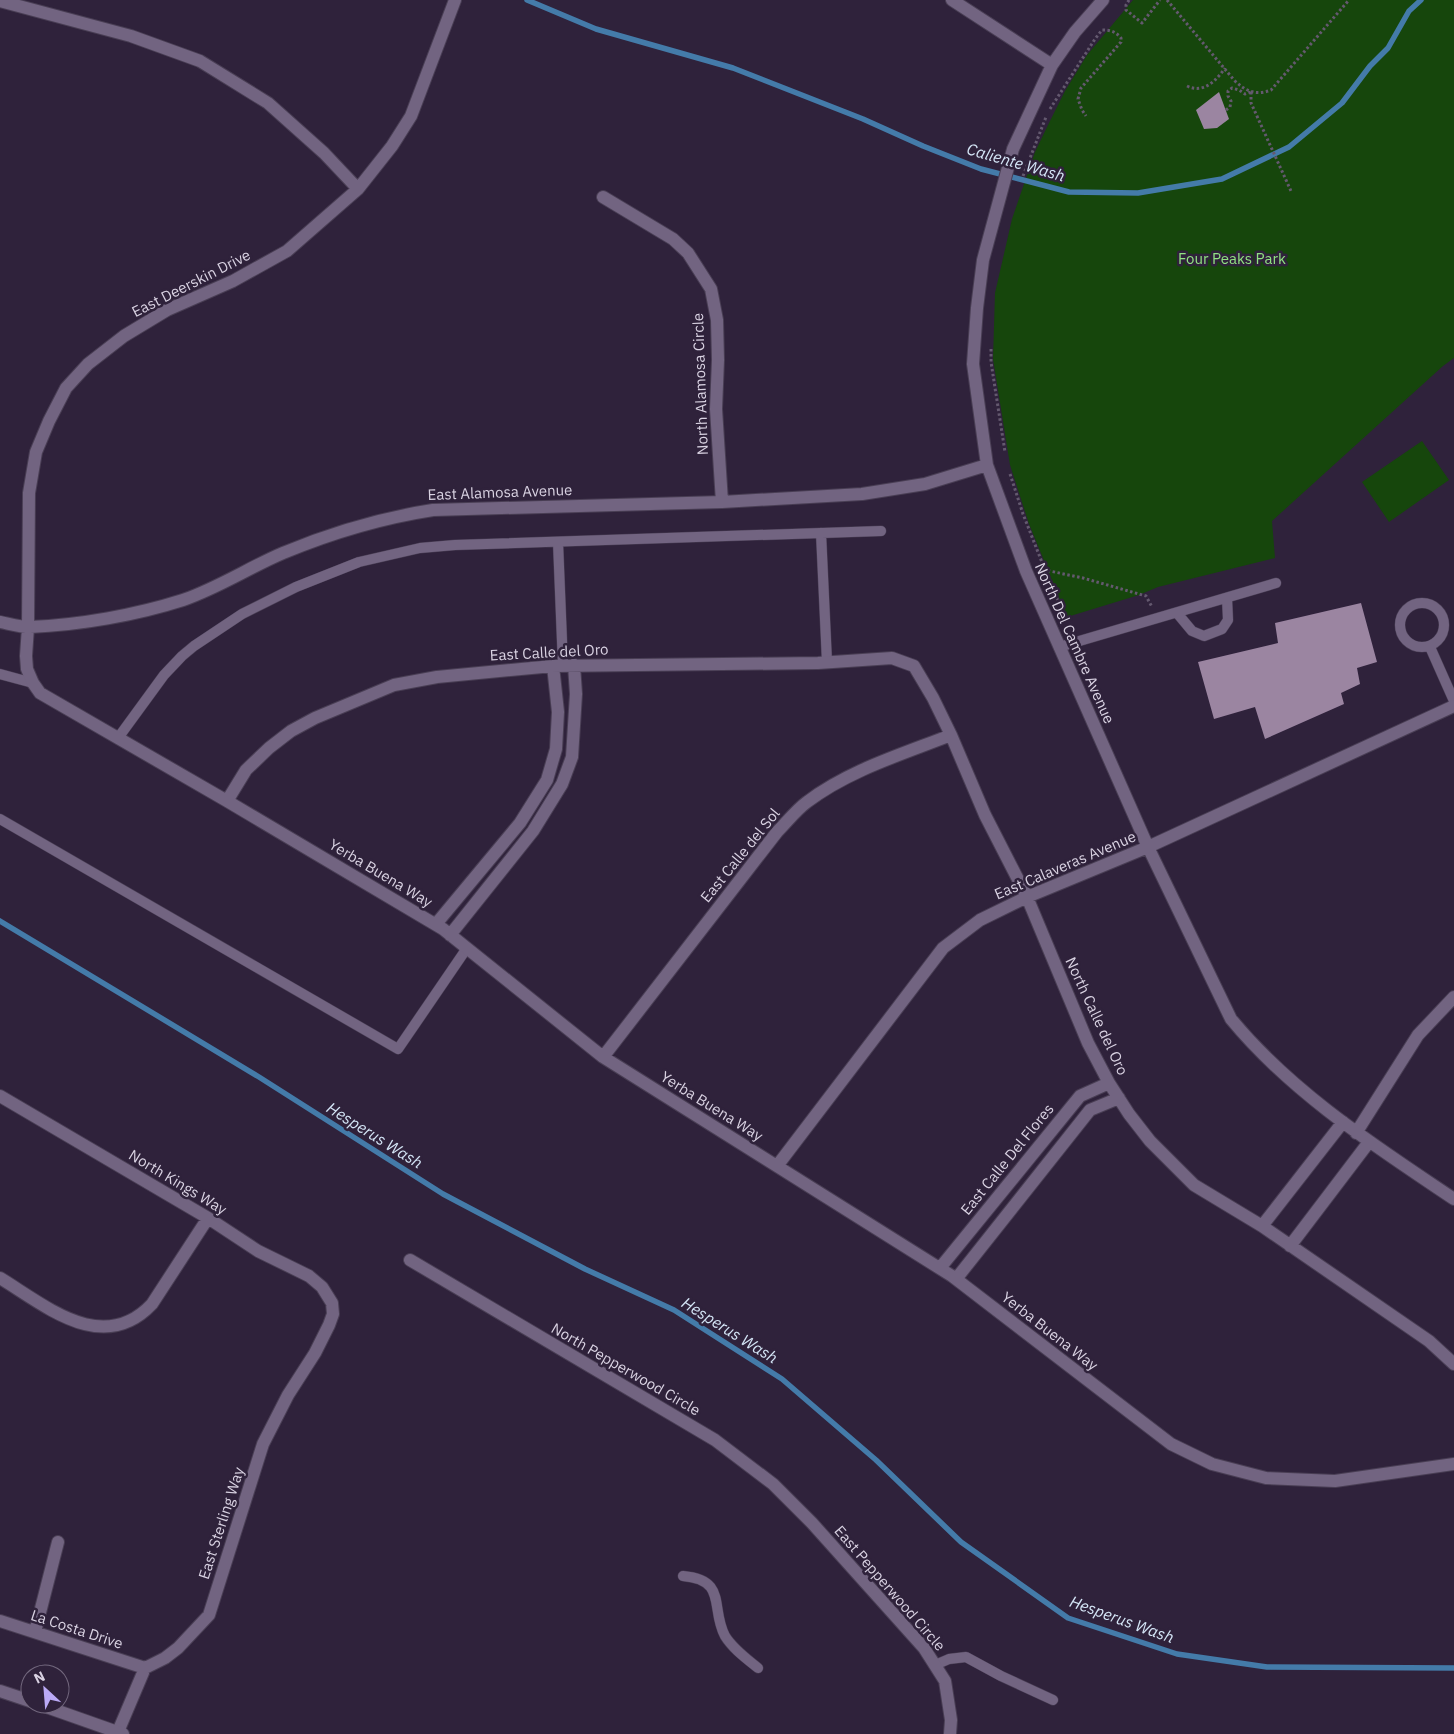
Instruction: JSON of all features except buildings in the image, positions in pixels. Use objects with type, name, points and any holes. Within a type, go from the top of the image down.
[{"type":"street","name":"East Deerskin Drive","points":[[28,627],[29,493],[36,452],[66,388],[88,364],[124,336],[167,310],[233,281],[286,251],[358,189],[392,146],[411,116],[455,0]]},
{"type":"street","points":[[952,0],[1052,65]]},
{"type":"street","name":"North Del Cambre Avenue","points":[[1103,0],[1052,65],[1014,149],[983,260],[976,308],[973,364],[987,465],[1026,571],[1059,647],[1148,847],[1231,1019],[1251,1044],[1342,1122],[1454,1199]]},
{"type":"street","points":[[0,1],[131,36],[200,61],[268,104],[324,153],[358,189]]},
{"type":"street","name":"North Alamosa Circle","points":[[603,197],[673,238],[688,253],[711,289],[717,320],[716,408],[722,502]]},
{"type":"street","name":"East Alamosa Avenue","points":[[0,622],[28,627],[90,621],[184,600],[282,554],[336,533],[398,516],[433,510],[722,502],[862,494],[925,484],[987,465]]},
{"type":"street","points":[[28,627],[27,669],[33,683]]},
{"type":"street","name":"East Calle del Oro","points":[[227,801],[246,770],[269,748],[291,731],[315,718],[394,686],[437,677],[563,666],[827,662],[892,658],[914,666]]},
{"type":"street","points":[[436,924],[520,823],[546,780],[556,749],[563,666]]},
{"type":"street","points":[[450,935],[532,831],[562,784],[572,757],[576,694],[563,666]]},
{"type":"street","name":"North Calle del Oro","points":[[914,666],[933,698],[986,815],[1027,898],[1088,1042],[1109,1083],[1129,1114],[1150,1141],[1194,1185],[1262,1226],[1428,1341],[1454,1364]]},
{"type":"street","name":"Yerba Buena Way","points":[[33,683],[40,694],[436,924],[603,1057],[940,1268],[1171,1444],[1212,1464],[1266,1478],[1335,1481],[1454,1464]]},
{"type":"street","name":"East Calaveras Avenue","points":[[777,1166],[943,948],[980,920],[1148,847],[1454,706]]},
{"type":"street","name":"East Calle del Sol","points":[[603,1057],[777,832],[806,802],[841,780],[878,763],[951,735]]},
{"type":"street","points":[[1356,1133],[1418,1035],[1454,997]]},
{"type":"street","name":"East Calle Del Flores","points":[[940,1268],[1080,1096],[1109,1083]]},
{"type":"street","name":"North Kings Way","points":[[0,1096],[208,1218],[258,1251],[309,1276],[322,1287],[332,1303]]},
{"type":"street","points":[[956,1279],[1090,1110],[1118,1098]]},
{"type":"street","points":[[1262,1226],[1342,1122]]},
{"type":"street","points":[[1290,1246],[1369,1142]]},
{"type":"street","points":[[0,1278],[76,1322],[91,1327],[110,1327],[128,1322],[143,1314],[152,1304],[208,1218]]},
{"type":"street","name":"North Pepperwood Circle","points":[[410,1260],[715,1440],[773,1484],[812,1523]]},
{"type":"street","name":"East Sterling Way","points":[[145,1668],[166,1658],[209,1616],[263,1444],[288,1395],[315,1353],[329,1325],[333,1314],[332,1303]]},
{"type":"street","name":"East Pepperwood Circle","points":[[812,1523],[924,1648],[945,1681],[951,1720],[950,1734]]},
{"type":"street","points":[[35,1632],[58,1542]]},
{"type":"street","name":"La Costa Drive","points":[[0,1621],[145,1668]]},
{"type":"street","points":[[66,1714],[119,1733],[145,1668]]},
{"type":"street","points":[[0,1691],[20,1698]]},
{"type":"lane","points":[[118,738],[164,675],[194,646],[242,614],[296,587],[359,562],[420,548],[455,545],[881,531]]},
{"type":"lane","points":[[821,533],[827,662]]},
{"type":"lane","points":[[558,542],[563,666]]},
{"type":"lane","points":[[1059,647],[1276,583]]},
{"type":"lane","points":[[1177,613],[1192,631],[1204,636],[1222,629],[1228,620],[1227,598]]},
{"type":"lane","points":[[1419,603],[1433,605],[1443,616],[1445,631],[1436,643],[1430,646],[1423,648],[1415,647],[1404,638],[1400,624],[1402,617],[1411,606],[1419,603]]},
{"type":"lane","points":[[1430,646],[1454,701]]},
{"type":"lane","points":[[0,674],[33,683]]},
{"type":"lane","points":[[0,819],[398,1050],[467,948]]},
{"type":"lane","points":[[684,1576],[693,1577],[708,1583],[717,1602],[719,1620],[726,1637],[732,1645],[758,1668]]},
{"type":"lane","points":[[935,1665],[949,1659],[966,1657],[1001,1676],[1053,1700]]},
{"type":"path","points":[[1129,0],[1126,10],[1142,23],[1160,0]]},
{"type":"path","points":[[1167,0],[1242,88],[1263,94],[1271,90],[1349,0]]},
{"type":"path","points":[[1022,180],[1049,110],[1095,39],[1102,30],[1109,30],[1116,33],[1122,42],[1081,88],[1078,99],[1086,116]]},
{"type":"path","points":[[1187,86],[1194,89],[1203,88],[1219,76],[1225,68]]},
{"type":"path","points":[[1226,110],[1230,107],[1231,101],[1228,91],[1232,88],[1245,94],[1251,92]]},
{"type":"path","points":[[1251,92],[1250,102],[1291,191]]},
{"type":"path","points":[[991,346],[991,362],[1005,452]]},
{"type":"path","points":[[1010,474],[1023,514],[1064,617]]},
{"type":"path","points":[[1045,570],[1083,578],[1146,596],[1154,609]]},
{"type":"green space","name":"Four Peaks Park","points":[[1133,0],[1454,0],[1454,358],[1272,521],[1275,558],[1158,587],[1139,595],[1067,617],[1029,524],[1010,465],[993,359],[995,293],[1012,219],[1035,152],[1065,91],[1087,55]]},
{"type":"green space","points":[[1422,441],[1449,480],[1389,522],[1362,482]]},
{"type":"waterway","name":"Caliente Wash","points":[[527,0],[596,29],[733,68],[863,119],[981,169],[1069,192],[1138,193],[1222,179],[1289,147],[1342,103],[1370,66],[1388,48],[1409,11],[1421,0]]},
{"type":"waterway","name":"Hesperus Wash","points":[[0,921],[259,1077],[443,1194],[585,1269],[674,1310],[782,1379],[876,1460],[961,1542],[1068,1618],[1177,1654],[1267,1667],[1454,1668]]}]
